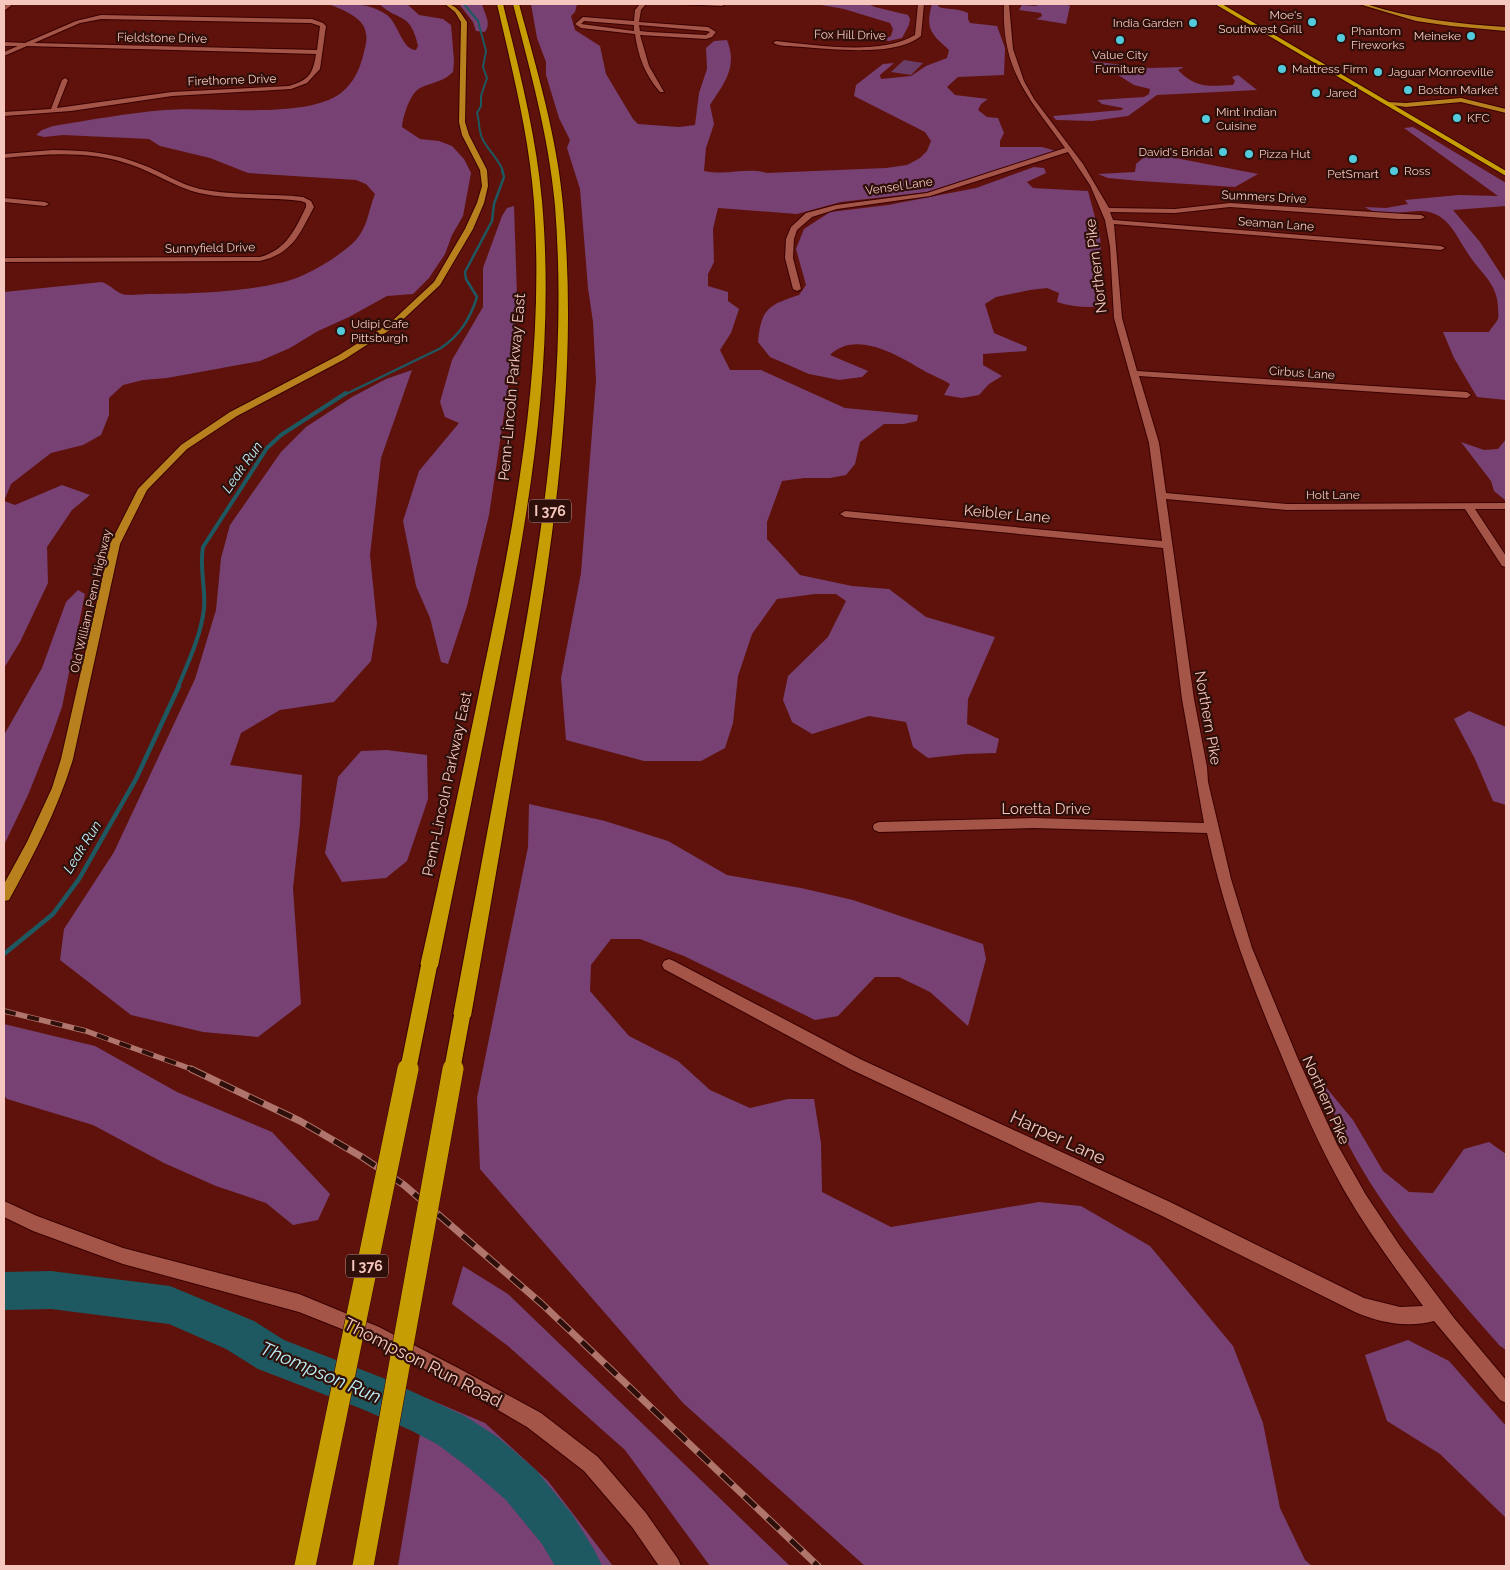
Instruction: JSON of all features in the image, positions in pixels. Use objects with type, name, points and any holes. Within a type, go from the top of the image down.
[{"type":"highway","name":"Penn-Lincoln Parkway East","points":[[305,1566],[513,557],[529,452],[537,365],[541,260],[536,177],[528,131],[500,4]]},
{"type":"highway","name":"I 376","points":[[363,1566],[544,557],[557,451],[563,364],[563,259],[557,184],[547,130],[516,4]]},
{"type":"highway","points":[[1218,4],[1506,174]]},
{"type":"main road","name":"Old William Penn Highway","points":[[4,896],[33,844],[62,773],[73,737],[115,544],[125,516],[137,497],[163,467],[210,427],[239,409],[333,363],[396,323],[420,302],[443,277],[463,244],[486,181],[482,164],[466,136],[461,118],[464,22],[457,11],[447,4]]},
{"type":"main road","points":[[1362,4],[1395,15],[1426,22],[1506,29]]},
{"type":"main road","points":[[1388,104],[1406,105],[1461,100],[1506,111]]},
{"type":"street","points":[[4,8],[10,4]]},
{"type":"street","points":[[643,4],[636,13],[638,34],[645,66],[662,91]]},
{"type":"street","points":[[683,4],[722,4]]},
{"type":"street","name":"Fox Hill Drive","points":[[776,43],[871,47],[907,43],[916,39],[919,33],[921,4]]},
{"type":"street","name":"Northern Pike","points":[[1006,4],[1007,27],[1018,76],[1098,194],[1108,216],[1118,318],[1154,443],[1188,699],[1201,767],[1202,782],[1234,912],[1247,950],[1277,1028],[1334,1156],[1388,1244],[1438,1311],[1506,1394]]},
{"type":"street","points":[[1493,4],[1506,4]]},
{"type":"street","name":"Firethorne Drive","points":[[4,114],[53,111],[172,94],[268,91],[298,86],[314,75],[320,52],[323,26],[318,22],[111,16],[88,18],[26,44]]},
{"type":"street","points":[[586,18],[708,29],[712,32],[710,36],[706,37],[638,34],[592,28],[578,24],[581,19],[586,18]]},
{"type":"street","name":"Fieldstone Drive","points":[[4,44],[320,52]]},
{"type":"street","points":[[4,54],[26,44]]},
{"type":"street","points":[[53,111],[65,80]]},
{"type":"street","name":"Vensel Lane","points":[[797,289],[789,258],[790,239],[794,229],[809,215],[836,207],[928,195],[1069,149]]},
{"type":"street","name":"Sunnyfield Drive","points":[[4,156],[51,153],[113,157],[134,163],[174,183],[198,190],[226,195],[303,198],[309,202],[310,207],[281,253],[260,259],[35,262],[4,260]]},
{"type":"street","points":[[4,200],[45,204]]},
{"type":"street","name":"Summers Drive","points":[[1108,216],[1230,205],[1391,217],[1421,216]]},
{"type":"street","name":"Seaman Lane","points":[[1108,216],[1441,248]]},
{"type":"street","name":"Cirbus Lane","points":[[1135,373],[1467,396]]},
{"type":"street","name":"Holt Lane","points":[[1161,496],[1287,507],[1506,506]]},
{"type":"street","points":[[1468,506],[1506,564]]},
{"type":"street","name":"Keibler Lane","points":[[845,514],[1167,545]]},
{"type":"street","name":"Loretta Drive","points":[[879,827],[1034,824],[1212,828]]},
{"type":"street","name":"Harper Lane","points":[[669,965],[855,1064],[1164,1208],[1361,1306],[1386,1314],[1405,1317],[1424,1316],[1438,1311]]},
{"type":"street","name":"Thompson Run Road","points":[[4,1209],[84,1243],[123,1256],[299,1303],[373,1333],[454,1375],[534,1420],[591,1464],[639,1520],[671,1566]]},
{"type":"shaded area","points":[[329,4],[359,5],[380,11],[391,19],[407,46],[416,50],[418,46],[415,35],[408,23],[379,4],[407,4],[419,15],[443,19],[451,25],[453,72],[445,78],[416,91],[408,105],[402,127],[420,139],[439,141],[452,146],[464,159],[471,173],[463,216],[452,235],[445,254],[429,278],[413,294],[387,296],[349,317],[318,331],[290,348],[260,361],[123,385],[109,398],[109,415],[101,435],[83,445],[51,453],[11,484],[4,501],[4,292],[102,282],[119,293],[132,295],[225,291],[283,282],[299,277],[321,266],[354,242],[365,225],[375,194],[366,184],[356,180],[248,173],[210,158],[160,146],[149,139],[63,135],[44,137],[36,135],[42,130],[53,126],[137,113],[184,109],[282,109],[325,101],[341,93],[351,83],[361,64],[366,43],[366,35],[361,22],[350,14]]},
{"type":"shaded area","points":[[459,4],[482,4],[488,22],[485,32],[476,31],[473,22]]},
{"type":"shaded area","points":[[531,4],[577,4],[575,12],[571,16],[575,30],[600,46],[606,74],[633,119],[638,124],[679,127],[695,125],[699,93],[707,69],[706,48],[714,41],[727,40],[731,59],[730,67],[728,75],[710,105],[714,124],[706,148],[704,171],[721,173],[886,168],[907,165],[920,158],[927,151],[931,141],[925,132],[854,96],[856,85],[883,64],[894,63],[880,75],[881,79],[911,76],[926,66],[947,58],[949,50],[931,30],[929,19],[932,4],[968,13],[970,23],[997,26],[1005,48],[1004,75],[958,77],[947,87],[955,95],[988,99],[981,104],[978,110],[987,117],[998,118],[1004,133],[1000,141],[1000,147],[1042,147],[1056,151],[927,192],[841,202],[797,214],[718,208],[713,229],[714,262],[708,274],[708,286],[728,292],[728,301],[739,309],[731,333],[720,350],[730,370],[761,370],[845,408],[918,415],[917,421],[904,424],[884,424],[860,442],[855,464],[846,475],[782,481],[767,522],[767,539],[800,575],[852,586],[889,589],[926,617],[995,637],[968,699],[967,724],[999,739],[996,753],[928,758],[913,747],[906,722],[869,716],[812,734],[792,722],[783,700],[788,676],[828,637],[846,601],[836,594],[815,594],[777,599],[752,634],[738,676],[733,723],[725,748],[701,761],[644,761],[566,740],[561,678],[581,573],[596,381],[593,322],[588,288],[580,189],[567,148],[570,140],[559,118],[546,75],[546,62],[537,38]]},
{"type":"shaded area","points":[[816,4],[868,4],[908,15],[910,19],[909,25],[902,38],[889,41],[883,40],[891,36],[893,29],[890,23],[844,9]]},
{"type":"shaded area","points":[[1039,4],[1066,4],[1070,6],[1066,24],[1029,18],[1037,19],[1042,16],[1041,13],[1019,10],[1022,5],[1036,6]]},
{"type":"shaded area","points":[[904,60],[923,63],[911,75],[891,72]]},
{"type":"shaded area","points":[[1089,61],[1150,68],[1184,67],[1178,70],[1197,83],[1210,86],[1233,85],[1235,81],[1232,77],[1238,75],[1257,90],[1157,95],[1128,116],[1092,121],[1056,120],[1053,116],[1122,110],[1123,108],[1102,104],[1097,100],[1144,97],[1149,94],[1150,89],[1134,85],[1107,68]]},
{"type":"shaded area","points":[[1413,127],[1506,183],[1506,206],[1453,210],[1480,242],[1506,282],[1506,400],[1477,397],[1454,358],[1443,332],[1489,332],[1497,321],[1498,316],[1495,292],[1452,228],[1439,216],[1430,212],[1383,213],[1365,207],[1386,208],[1408,204],[1405,200],[1459,195],[1498,196],[1404,128]]},
{"type":"shaded area","points":[[1160,155],[1258,174],[1235,187],[1108,178],[1098,174],[1135,172],[1136,164],[1144,157]]},
{"type":"shaded area","points":[[1034,167],[1044,168],[1046,173],[1027,182],[1033,188],[1088,191],[1100,236],[1104,306],[1080,307],[1057,302],[1059,293],[1047,288],[996,297],[985,304],[994,333],[1027,347],[1026,351],[983,354],[983,365],[1002,376],[989,384],[979,395],[962,398],[944,395],[950,384],[904,359],[878,348],[853,345],[841,348],[830,355],[868,371],[862,377],[839,380],[809,374],[770,357],[758,342],[761,322],[768,310],[780,302],[799,295],[806,285],[796,249],[804,229],[830,212],[888,205],[976,188]]},
{"type":"shaded area","points":[[514,206],[517,296],[509,381],[489,515],[467,606],[448,664],[441,662],[430,618],[416,586],[403,521],[419,471],[459,423],[445,417],[440,402],[452,360],[483,307],[483,268],[502,216],[507,208]]},
{"type":"shaded area","points":[[412,370],[381,458],[370,555],[377,624],[371,661],[334,702],[280,710],[241,733],[230,765],[302,775],[300,824],[293,888],[301,1004],[258,1037],[203,1032],[131,1015],[60,960],[64,929],[114,852],[195,679],[216,610],[221,558],[230,525],[281,452],[306,427],[352,397],[386,379]]},
{"type":"shaded area","points":[[1506,439],[1505,500],[1494,491],[1491,481],[1461,442],[1484,450],[1498,449]]},
{"type":"shaded area","points":[[62,485],[90,495],[72,510],[47,547],[48,583],[20,642],[4,668],[4,501],[15,505]]},
{"type":"shaded area","points":[[78,590],[85,594],[62,707],[28,795],[4,845],[4,735],[42,668],[66,602]]},
{"type":"shaded area","points":[[1469,711],[1506,727],[1506,805],[1493,801],[1475,759],[1454,719]]},
{"type":"shaded area","points":[[387,750],[427,755],[428,799],[407,861],[386,878],[342,882],[325,853],[338,777],[361,751]]},
{"type":"shaded area","points":[[529,804],[605,821],[668,841],[727,875],[801,888],[853,900],[983,944],[986,959],[968,1026],[930,992],[899,977],[875,977],[838,1016],[815,1020],[684,956],[640,939],[611,939],[591,965],[590,991],[629,1036],[678,1061],[710,1090],[750,1108],[788,1099],[814,1099],[821,1143],[822,1192],[891,1227],[1039,1202],[1081,1206],[1150,1246],[1233,1346],[1263,1423],[1280,1508],[1305,1560],[1312,1566],[865,1566],[683,1403],[480,1169],[477,1098],[528,847]]},
{"type":"shaded area","points":[[4,1024],[95,1046],[177,1092],[272,1132],[330,1194],[318,1220],[293,1225],[266,1203],[216,1186],[164,1163],[93,1125],[7,1099],[4,1095]]},
{"type":"shaded area","points":[[1324,1085],[1353,1120],[1383,1171],[1409,1192],[1433,1193],[1464,1149],[1489,1142],[1506,1154],[1506,1350],[1500,1346],[1423,1256],[1375,1190],[1354,1155],[1337,1120]]},
{"type":"shaded area","points":[[463,1266],[508,1294],[790,1566],[710,1566],[625,1450],[508,1346],[452,1304]]},
{"type":"shaded area","points":[[1408,1340],[1449,1361],[1506,1426],[1506,1518],[1440,1454],[1387,1421],[1365,1355]]},
{"type":"shaded area","points":[[426,1398],[485,1423],[548,1481],[613,1566],[398,1566]]},
{"type":"waterway","name":"Leak Run","points":[[464,4],[478,21],[486,51],[483,67],[487,78],[481,96],[481,106],[477,113],[480,133],[503,171]]},
{"type":"waterway","name":"Leak Run","points":[[344,395],[441,348],[454,338],[464,326],[477,297],[466,279],[465,272],[492,221],[494,204],[504,177],[502,170]]},
{"type":"waterway","name":"Leak Run","points":[[178,687],[194,649],[204,609],[203,547],[267,448],[281,435],[346,393]]},
{"type":"waterway","name":"Leak Run","points":[[4,954],[53,914],[79,879],[136,779],[179,686]]},
{"type":"waterway","name":"Thompson Run","points":[[4,1291],[51,1290],[170,1305],[240,1335],[272,1355],[369,1392],[424,1416],[451,1430],[484,1453],[521,1485],[557,1529],[580,1566]]},
{"type":"railway","points":[[4,1011],[86,1031],[194,1070]]},
{"type":"railway","points":[[191,1069],[300,1121],[362,1157],[404,1185],[542,1304],[818,1566]]},
{"type":"place","name":"Moe's Southwest Grill","points":[[1312,22]]},
{"type":"place","name":"India Garden","points":[[1193,23]]},
{"type":"place","name":"Meineke","points":[[1471,36]]},
{"type":"place","name":"Phantom Fireworks","points":[[1341,38]]},
{"type":"place","name":"Value City Furniture","points":[[1120,40]]},
{"type":"place","name":"Mattress Firm","points":[[1282,69]]},
{"type":"place","name":"Jaguar Monroeville","points":[[1378,72]]},
{"type":"place","name":"Boston Market","points":[[1408,90]]},
{"type":"place","name":"Jared","points":[[1316,93]]},
{"type":"place","name":"KFC","points":[[1457,118]]},
{"type":"place","name":"Mint Indian Cuisine","points":[[1206,119]]},
{"type":"place","name":"David's Bridal","points":[[1223,152]]},
{"type":"place","name":"Pizza Hut","points":[[1249,154]]},
{"type":"place","name":"PetSmart","points":[[1353,159]]},
{"type":"place","name":"Ross","points":[[1394,171]]},
{"type":"place","name":"Udipi Cafe Pittsburgh","points":[[341,331]]}]
